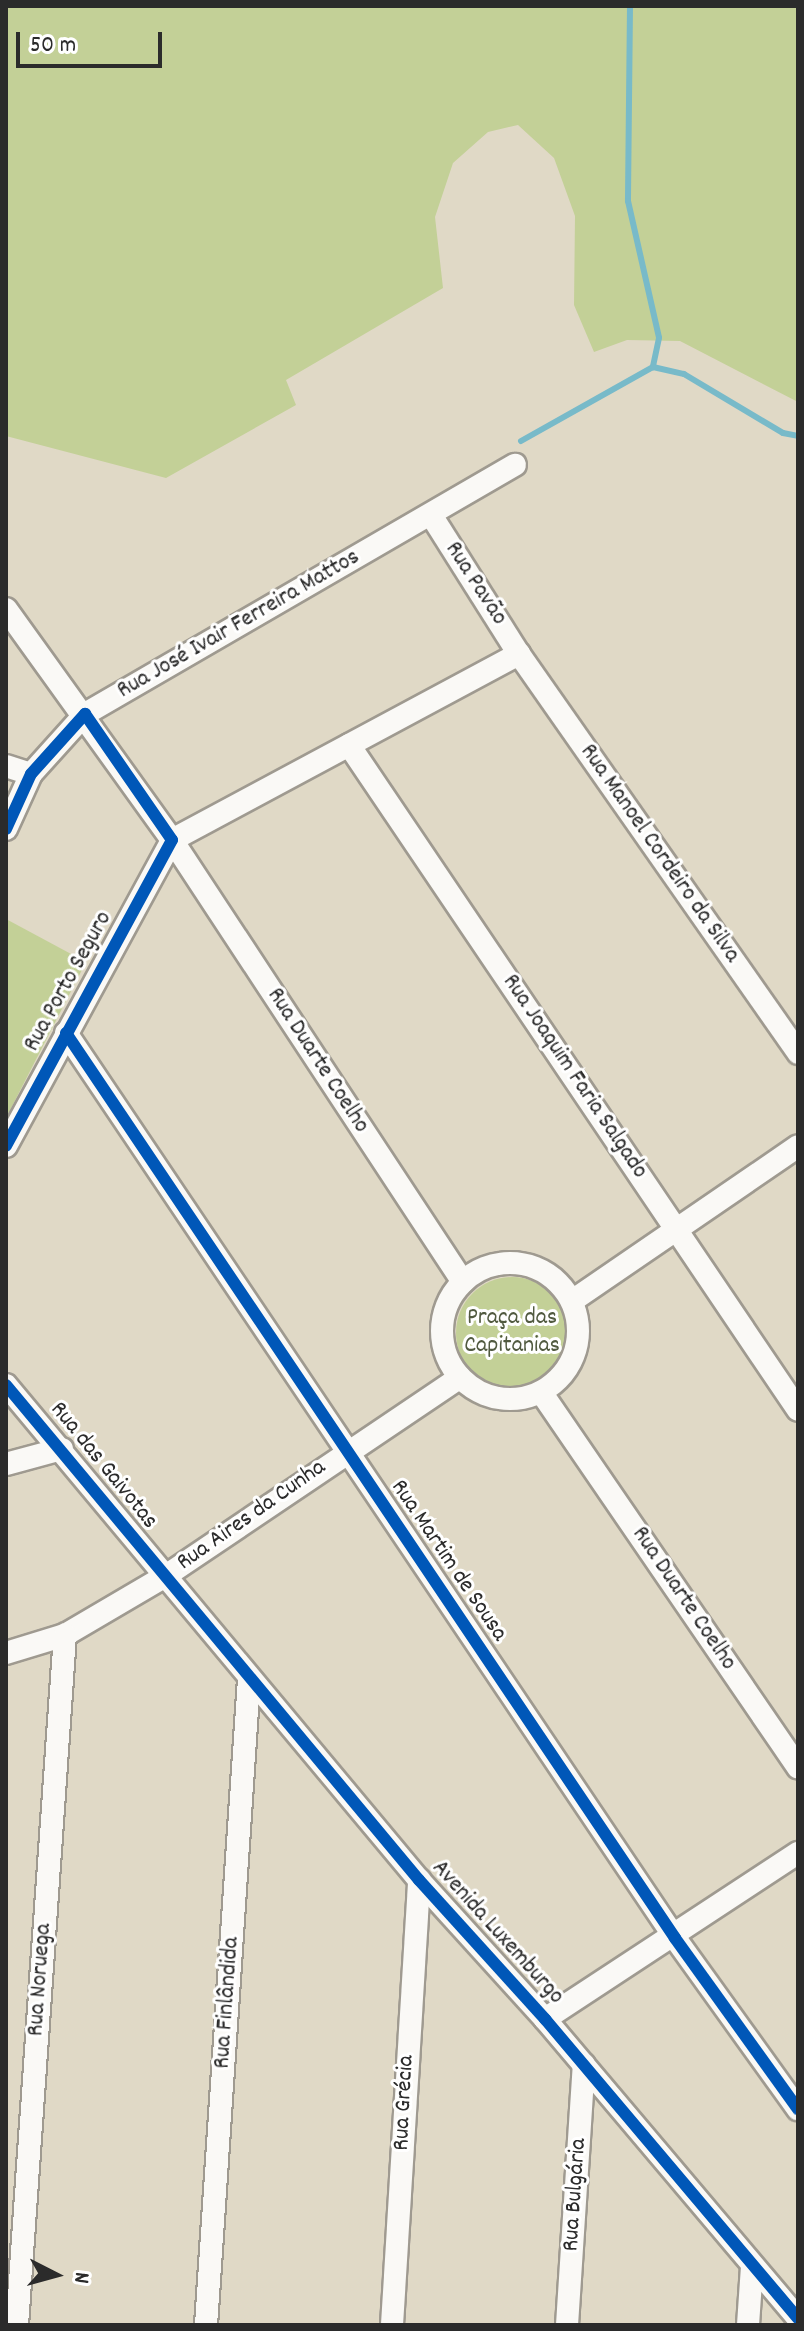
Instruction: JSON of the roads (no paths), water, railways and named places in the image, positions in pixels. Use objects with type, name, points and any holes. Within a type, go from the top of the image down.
[{"type":"street","name":"Rua José Ivair Ferreira Mattos","points":[[6,829],[31,774],[85,714],[515,465]]},
{"type":"street","name":"Rua Pavão","points":[[431,515],[519,654]]},
{"type":"street","name":"Rua Duarte Coelho","points":[[6,609],[85,714],[172,840],[463,1282]]},
{"type":"street","points":[[172,840],[519,654]]},
{"type":"street","name":"Rua Manoel Cordeiro da Silva","points":[[519,654],[798,1053]]},
{"type":"street","name":"Rua Joaquim Faria Salgado","points":[[349,745],[798,1410]]},
{"type":"street","points":[[6,766],[31,774]]},
{"type":"street","name":"Rua Porto Seguro","points":[[6,1146],[172,840]]},
{"type":"street","name":"Rua Martim de Sousa","points":[[66,1033],[675,1938],[798,2109]]},
{"type":"street","points":[[572,1301],[798,1146]]},
{"type":"street","points":[[510,1262],[546,1274],[572,1301],[579,1326],[575,1352],[562,1376],[541,1392],[498,1398],[460,1377],[445,1351],[443,1321],[463,1282],[485,1267],[510,1262]]},
{"type":"street","name":"Rua Aires da Cunha","points":[[6,1653],[65,1635],[164,1577],[347,1450],[460,1377]]},
{"type":"street","name":"Rua das Gaivotas","points":[[6,1385],[62,1449],[164,1577]]},
{"type":"street","name":"Rua Duarte Coelho","points":[[541,1392],[798,1767]]},
{"type":"street","points":[[6,1464],[62,1449]]},
{"type":"street","name":"Avenida Luxemburgo","points":[[164,1577],[419,1880],[545,2019],[798,2318]]},
{"type":"street","name":"Rua Noruega","points":[[17,2325],[65,1635]]},
{"type":"street","name":"Rua Finlândida","points":[[206,2325],[249,1680]]},
{"type":"street","points":[[545,2019],[675,1938],[798,1853]]},
{"type":"street","name":"Rua Grécia","points":[[392,2325],[419,1880]]},
{"type":"street","name":"Rua Bulgária","points":[[567,2325],[584,2065]]},
{"type":"street","points":[[748,2325],[752,2266]]},
{"type":"waterway","points":[[630,6],[628,201],[659,338],[653,367]]},
{"type":"waterway","points":[[521,441],[653,367],[684,374],[783,433],[798,436]]},
{"type":"park label","name":"Praça das Capitanias","points":[[512,1333]]}]
